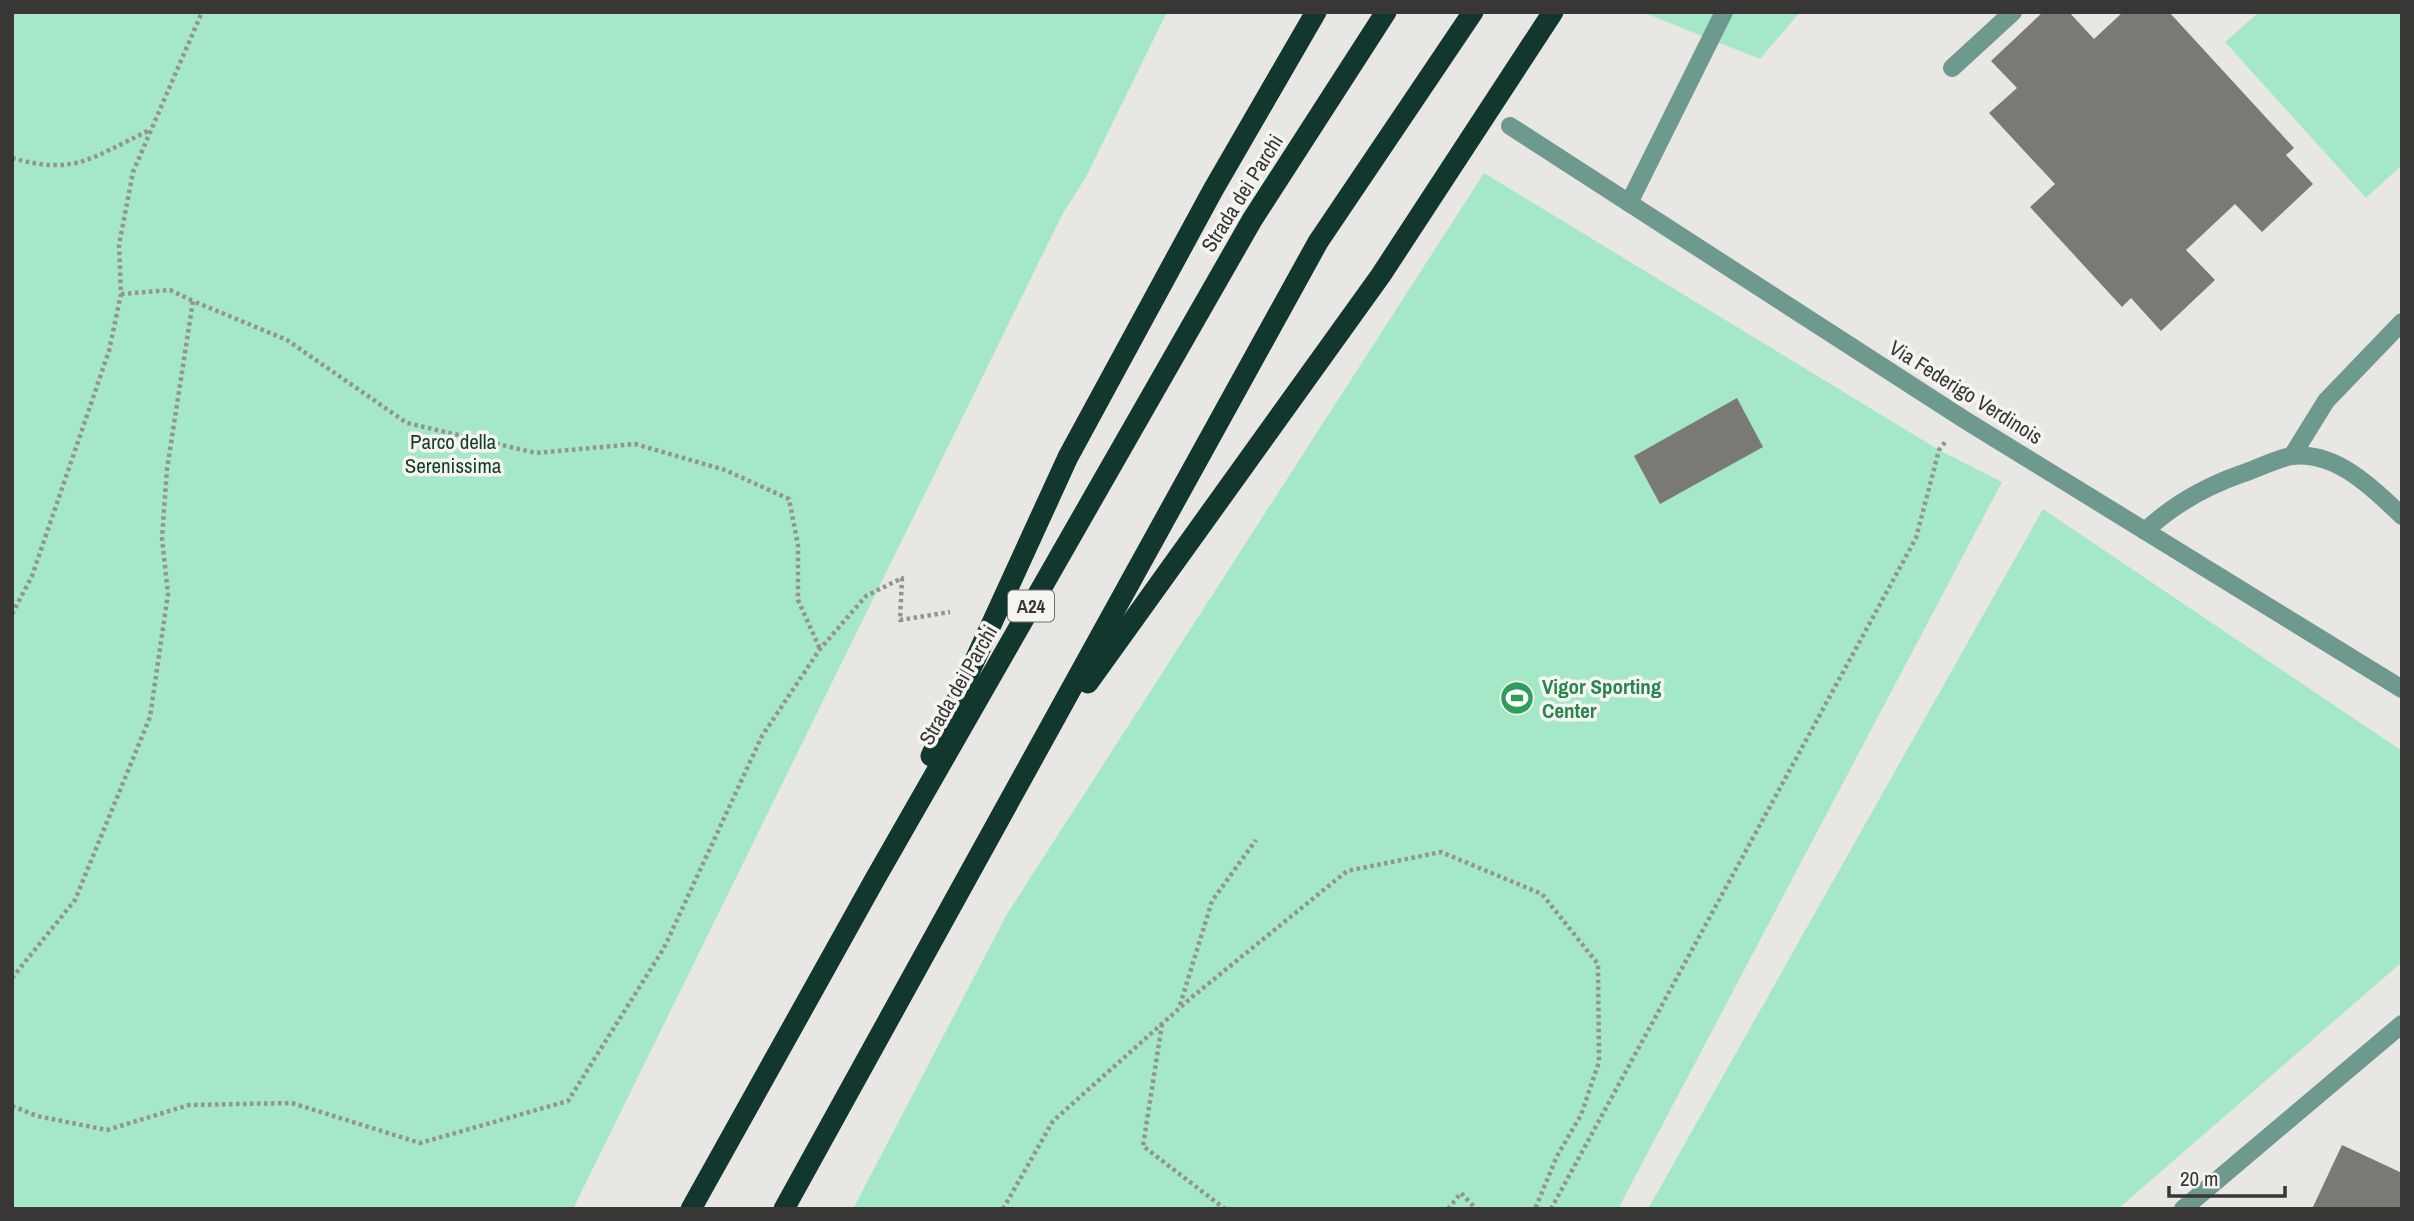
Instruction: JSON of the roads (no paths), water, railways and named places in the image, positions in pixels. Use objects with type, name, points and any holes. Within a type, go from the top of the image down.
[{"type":"highway","points":[[875,879],[1068,457],[1213,190],[1316,12]]},
{"type":"highway","name":"Strada dei Parchi","points":[[691,1209],[875,879],[1252,220],[1387,12]]},
{"type":"highway","points":[[784,1209],[1318,242],[1473,12]]},
{"type":"highway","points":[[1023,777],[1181,551],[1381,275],[1553,12]]},
{"type":"street","points":[[1629,203],[1724,12]]},
{"type":"street","points":[[1952,68],[2013,12]]},
{"type":"street","name":"Via Federigo Verdinois","points":[[1510,126],[1965,420],[2402,689]]},
{"type":"street","points":[[2292,456],[2326,401],[2402,322]]},
{"type":"street","points":[[2145,531],[2173,507],[2203,489],[2292,456],[2321,460],[2356,475],[2402,516]]},
{"type":"street","points":[[2182,1209],[2402,1024]]},
{"type":"place","name":"Vigor Sporting Center","points":[[1517,698]]},
{"type":"park label","name":"Parco della Serenissima","points":[[453,453]]}]
